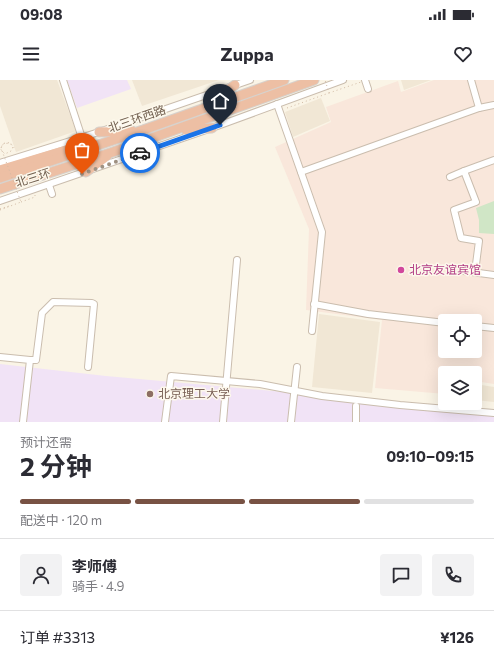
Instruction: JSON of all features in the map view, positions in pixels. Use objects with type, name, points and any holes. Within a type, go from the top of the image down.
[{"type":"highway","name":"北三环","points":[[0,178],[109,142],[284,80]]},
{"type":"highway","name":"北三环","points":[[0,189],[113,152],[314,80]]},
{"type":"highway","points":[[202,109],[235,85]]},
{"type":"highway","points":[[174,130],[218,128]]},
{"type":"highway","points":[[99,132],[143,130]]},
{"type":"highway","points":[[0,170],[71,148],[109,142]]},
{"type":"highway","points":[[86,172],[113,152]]},
{"type":"street","points":[[63,80],[82,138]]},
{"type":"street","name":"北三环西路","points":[[0,163],[82,138],[250,80]]},
{"type":"street","points":[[0,201],[218,128],[277,104],[343,80]]},
{"type":"street","points":[[365,80],[368,89]]},
{"type":"street","points":[[471,80],[479,108]]},
{"type":"street","points":[[277,104],[322,232],[312,331]]},
{"type":"street","points":[[301,172],[479,108],[494,105]]},
{"type":"street","points":[[450,177],[494,160]]},
{"type":"street","points":[[464,171],[476,202],[454,210],[461,238],[479,241],[475,272]]},
{"type":"street","points":[[49,185],[52,194]]},
{"type":"street","points":[[223,422],[237,260]]},
{"type":"street","points":[[464,270],[494,275]]},
{"type":"street","points":[[0,357],[36,360],[42,313],[53,302],[92,303],[94,304],[88,368]]},
{"type":"street","points":[[314,304],[368,314],[438,322]]},
{"type":"street","points":[[482,327],[494,328]]},
{"type":"street","points":[[23,422],[30,360]]},
{"type":"street","points":[[291,422],[297,367]]},
{"type":"street","points":[[165,422],[171,376],[260,384],[377,402],[494,413]]},
{"type":"street","points":[[356,406],[356,422]]},
{"type":"path","points":[[324,80],[329,93]]},
{"type":"path","points":[[287,108],[365,80]]},
{"type":"path","points":[[14,148],[12,144],[8,142],[5,143],[2,145],[1,147],[1,150],[2,152],[5,154],[12,150],[13,145],[6,143],[1,146],[1,148],[4,155],[21,202]]},
{"type":"path","points":[[0,210],[35,197],[34,195]]},
{"type":"shaded area","points":[[0,80],[57,80],[76,131],[16,152],[0,106]]},
{"type":"shaded area","points":[[67,80],[127,80],[131,89],[77,108]]},
{"type":"shaded area","points":[[132,80],[219,80],[142,106]]},
{"type":"shaded area","points":[[401,80],[431,80],[404,90]]},
{"type":"shaded area","name":"北京友谊宾馆","points":[[434,80],[494,80],[494,384],[482,382],[482,366],[438,366],[438,393],[375,388],[382,320],[306,310],[309,229],[275,147],[331,122],[326,107],[398,81],[401,92]]},
{"type":"shaded area","points":[[321,98],[330,121],[293,137],[285,112]]},
{"type":"shaded area","points":[[319,314],[380,322],[372,393],[312,387]]},
{"type":"shaded area","name":"北京理工大学","points":[[0,364],[106,376],[438,406],[438,410],[494,411],[494,422],[0,422]]},
{"type":"shaded area","points":[[482,385],[494,387],[494,402],[482,401]]},
{"type":"green space","points":[[494,201],[494,234],[479,233],[479,220],[476,208]]},
{"type":"way so far","points":[[82,174],[140,153]]},
{"type":"place","name":"北京友谊宾馆","points":[[401,270]]},
{"type":"place","name":"北京理工大学","points":[[150,394]]},
{"type":"route","points":[[140,153],[220,125]]}]
